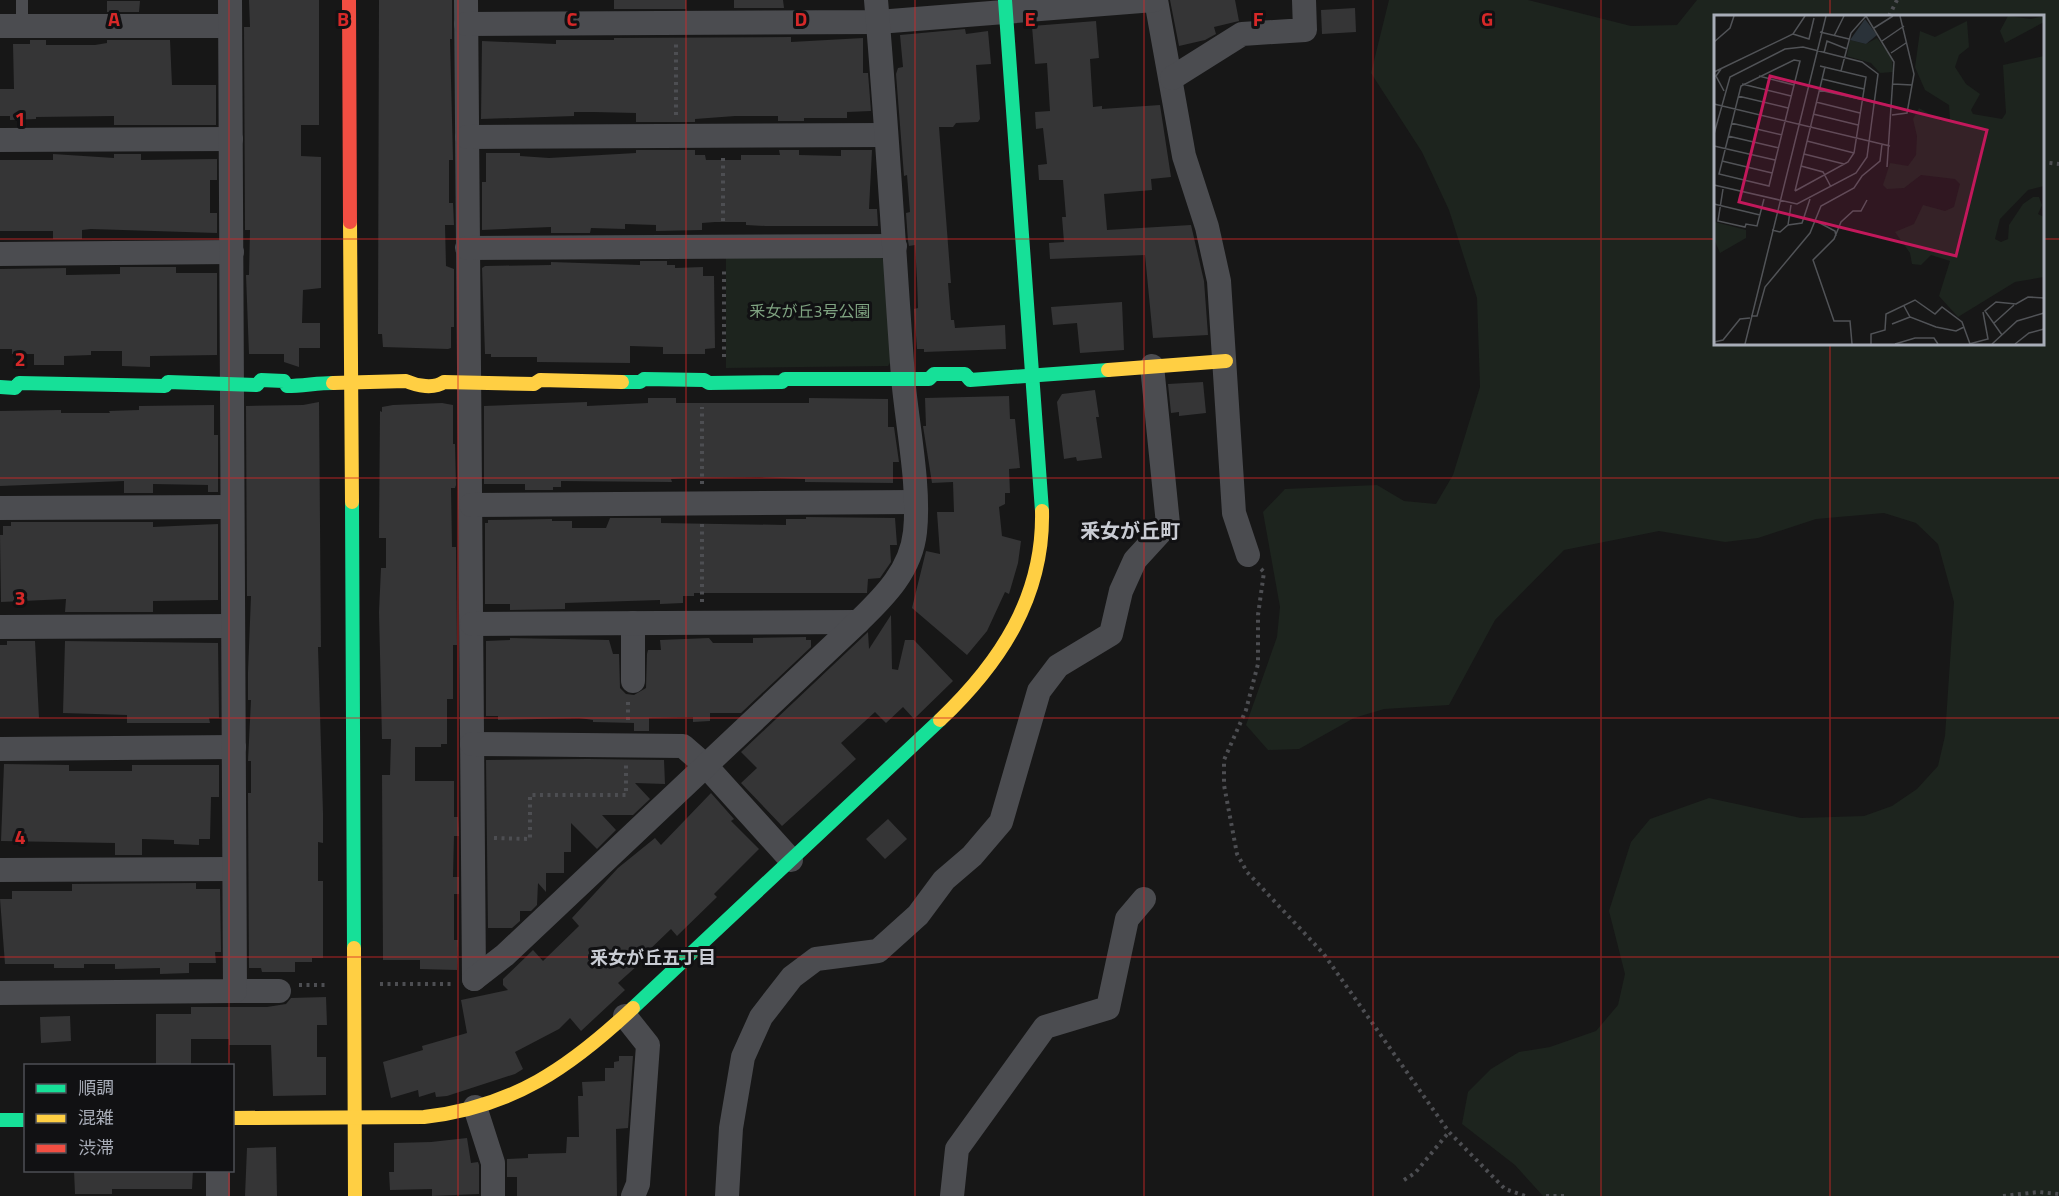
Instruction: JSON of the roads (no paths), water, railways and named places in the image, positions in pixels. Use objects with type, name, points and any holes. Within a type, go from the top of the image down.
[{"type":"street","points":[[230,0],[235,991]]},
{"type":"street","points":[[349,0],[355,1196]]},
{"type":"street","points":[[877,11],[903,379],[915,502],[915,532],[906,565],[884,597],[858,622],[505,955],[474,979],[466,12],[676,22],[877,11],[1155,0],[1172,78],[1185,156],[1208,227],[1219,281],[1226,361],[1234,513],[1248,555]]},
{"type":"street","points":[[1172,78],[1242,34],[1305,30],[1304,0]]},
{"type":"street","points":[[234,1118],[424,1117],[451,1114],[524,1091],[562,1069],[625,1016],[791,860],[982,678],[999,658],[1020,621],[1033,585],[1041,537],[1034,374],[1005,6]]},
{"type":"street","points":[[11,26],[230,26]]},
{"type":"street","points":[[467,137],[886,135]]},
{"type":"street","points":[[0,140],[231,140]]},
{"type":"street","points":[[467,248],[895,246]]},
{"type":"street","points":[[0,254],[232,252]]},
{"type":"street","points":[[0,387],[15,388],[19,383],[165,386],[168,382],[194,382],[198,384],[257,385],[261,380],[285,381],[287,386],[303,386],[309,383],[406,381],[414,385],[438,386],[444,382],[534,384],[540,380],[582,380],[585,383],[640,382],[644,379],[704,380],[709,383],[782,382],[785,379],[830,377],[903,379],[965,374],[970,380],[1001,380],[1005,376],[1226,361]]},
{"type":"street","points":[[727,1196],[731,1128],[743,1057],[761,1017],[792,977],[816,959],[879,951],[918,915],[944,880],[972,856],[1001,822],[1040,691],[1058,666],[1111,634],[1120,591],[1135,560],[1168,524],[1152,366]]},
{"type":"street","points":[[471,505],[915,502]]},
{"type":"street","points":[[0,508],[232,507]]},
{"type":"street","points":[[472,624],[858,622]]},
{"type":"street","points":[[633,623],[633,681]]},
{"type":"street","points":[[0,627],[233,626]]},
{"type":"street","points":[[472,744],[683,746],[706,766],[791,860]]},
{"type":"street","points":[[0,749],[234,747]]},
{"type":"street","points":[[0,870],[233,869]]},
{"type":"street","points":[[952,1196],[957,1149],[1045,1028],[1108,1008],[1127,919],[1144,899]]},
{"type":"street","points":[[0,993],[279,991]]},
{"type":"street","points":[[625,1016],[648,1045],[638,1184],[633,1196]]},
{"type":"street","points":[[475,1107],[493,1163],[493,1196]]},
{"type":"street","points":[[0,1120],[24,1120]]},
{"type":"street","points":[[218,1172],[218,1196]]},
{"type":"lane","points":[[11,26],[22,0]]},
{"type":"district","name":"釆女が丘町","points":[[1130,530]]},
{"type":"district","name":"釆女が丘五丁目","points":[[653,957]]},
{"type":"park label","name":"釆女が丘3号公園","points":[[810,311]]}]
